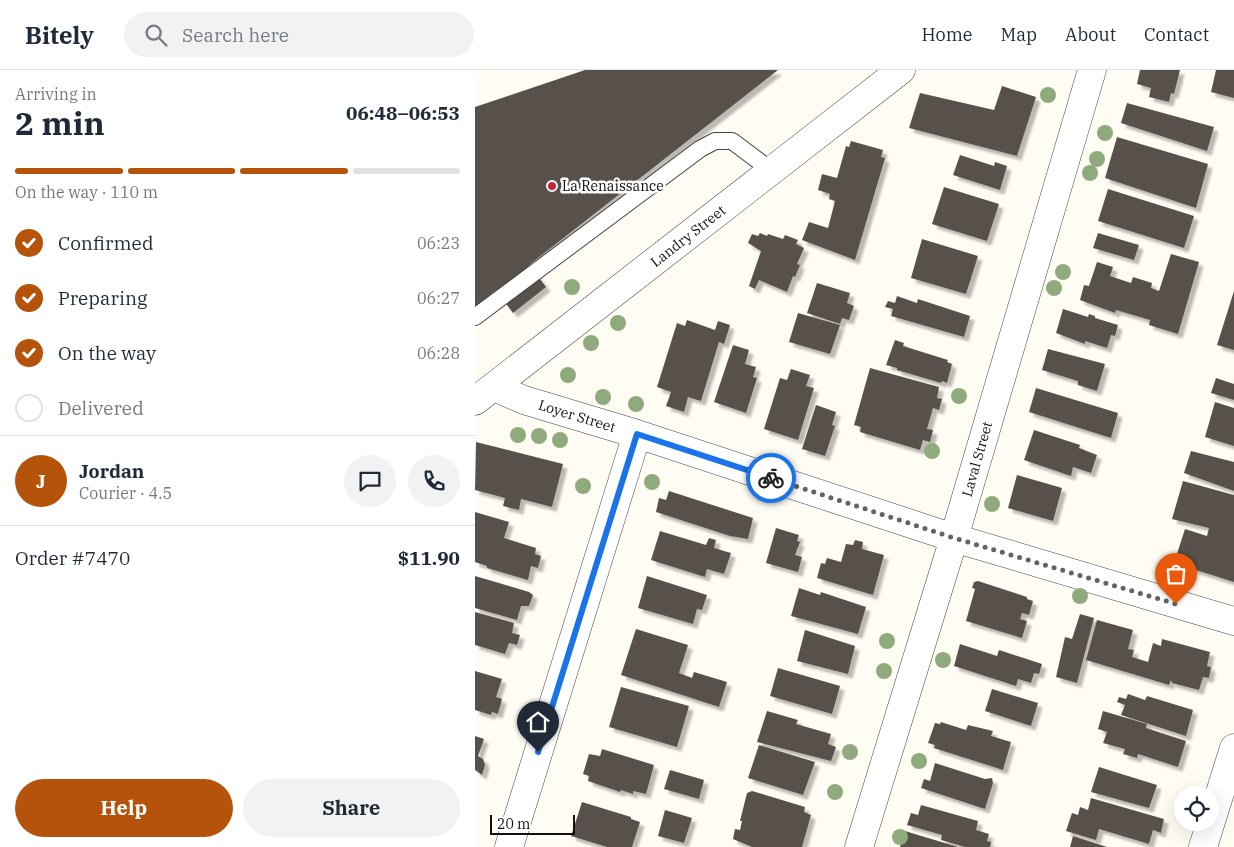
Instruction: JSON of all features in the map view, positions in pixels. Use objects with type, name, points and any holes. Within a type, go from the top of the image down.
[{"type":"street","name":"Landry Street","points":[[485,394],[901,70]]},
{"type":"street","name":"Laval Street","points":[[859,847],[954,538],[1092,70]]},
{"type":"street","name":"Loyer Street","points":[[485,394],[524,400],[637,434],[954,538],[1234,621]]},
{"type":"street","points":[[509,847],[637,434]]},
{"type":"street","points":[[1203,847],[1234,748]]},
{"type":"lane","points":[[475,317],[701,149],[715,141],[732,141],[772,171]]},
{"type":"building","name":"La Renaissance","points":[[585,70],[778,70],[529,265],[546,287],[513,313],[496,290],[475,307],[475,107]]},
{"type":"building","points":[[1140,70],[1180,70],[1174,94],[1171,93],[1169,102],[1149,97],[1151,88],[1137,84]]},
{"type":"building","points":[[1216,70],[1234,70],[1234,98],[1211,92]]},
{"type":"building","points":[[1002,86],[1036,97],[1017,156],[909,128],[920,93],[994,110]]},
{"type":"building","points":[[1127,103],[1214,127],[1207,151],[1121,123]]},
{"type":"building","points":[[1117,137],[1208,164],[1196,208],[1105,178]]},
{"type":"building","points":[[851,141],[883,150],[881,157],[885,158],[855,260],[802,240],[809,222],[828,228],[835,201],[829,199],[830,194],[818,190],[822,174],[837,178],[846,146],[849,147]]},
{"type":"building","points":[[960,155],[994,166],[995,162],[1007,166],[1000,190],[953,175]]},
{"type":"building","points":[[944,187],[999,204],[987,241],[932,224]]},
{"type":"building","points":[[1108,189],[1194,216],[1184,248],[1098,221]]},
{"type":"building","points":[[760,233],[783,239],[785,235],[798,240],[796,244],[804,248],[797,264],[800,265],[795,277],[793,276],[787,292],[759,280],[755,289],[749,286],[761,251],[748,243],[752,234],[758,236]]},
{"type":"building","points":[[1098,233],[1139,245],[1134,260],[1093,248]]},
{"type":"building","points":[[922,239],[978,256],[966,294],[911,278]]},
{"type":"building","points":[[1171,254],[1199,262],[1178,334],[1149,325],[1150,320],[1116,310],[1115,313],[1080,300],[1084,285],[1089,286],[1097,262],[1113,267],[1110,276],[1131,283],[1133,277],[1152,283],[1151,288],[1159,291]]},
{"type":"building","points":[[817,283],[850,293],[847,303],[854,306],[849,320],[842,318],[840,324],[807,313]]},
{"type":"building","points":[[1234,291],[1234,350],[1217,345]]},
{"type":"building","points":[[897,296],[917,303],[918,299],[970,316],[964,337],[891,316],[893,309],[885,307],[888,301],[895,303]]},
{"type":"building","points":[[1063,309],[1088,317],[1089,314],[1095,316],[1095,318],[1118,325],[1115,336],[1111,335],[1107,348],[1085,341],[1085,344],[1056,333]]},
{"type":"building","points":[[798,313],[840,325],[830,354],[789,342]]},
{"type":"building","points":[[687,320],[715,330],[718,321],[730,325],[724,344],[719,342],[701,401],[688,397],[684,412],[666,406],[671,392],[657,387],[677,323],[685,326]]},
{"type":"building","points":[[895,340],[904,343],[903,346],[948,360],[947,362],[952,364],[947,383],[942,381],[941,383],[886,365]]},
{"type":"building","points":[[733,345],[749,350],[745,364],[756,367],[753,377],[757,378],[746,413],[714,402]]},
{"type":"building","points":[[1048,349],[1105,364],[1097,391],[1078,385],[1078,381],[1042,370]]},
{"type":"building","points":[[870,368],[939,387],[937,398],[942,399],[939,410],[933,408],[927,429],[933,430],[930,442],[923,440],[920,450],[860,432],[861,427],[854,425]]},
{"type":"building","points":[[791,369],[810,375],[806,386],[814,388],[798,440],[764,429],[780,378],[787,380]]},
{"type":"building","points":[[1216,378],[1234,384],[1234,400],[1211,393]]},
{"type":"building","points":[[1036,388],[1118,413],[1111,438],[1029,412]]},
{"type":"building","points":[[1215,402],[1234,408],[1234,446],[1205,437]]},
{"type":"building","points":[[816,405],[836,412],[832,425],[835,426],[825,456],[802,449]]},
{"type":"building","points":[[1034,430],[1080,445],[1079,448],[1097,455],[1091,473],[1073,467],[1071,476],[1024,460]]},
{"type":"building","points":[[476,442],[563,464],[552,507],[521,499],[519,510],[503,506],[505,498],[475,490]]},
{"type":"building","points":[[1191,451],[1234,462],[1234,491],[1184,473]]},
{"type":"building","points":[[1017,475],[1062,488],[1053,521],[1008,508]]},
{"type":"building","points":[[1183,481],[1234,495],[1234,582],[1174,563],[1185,529],[1207,536],[1209,528],[1172,519]]},
{"type":"building","points":[[669,491],[753,518],[748,539],[730,536],[656,512],[659,498],[666,500]]},
{"type":"building","points":[[475,512],[509,522],[504,538],[536,548],[535,554],[541,556],[538,568],[531,566],[528,580],[487,568],[487,566],[475,562]]},
{"type":"building","points":[[776,528],[799,535],[797,541],[800,542],[795,555],[802,557],[798,572],[766,563]]},
{"type":"building","points":[[660,531],[706,545],[709,538],[716,540],[714,548],[731,553],[724,574],[707,569],[705,577],[651,560]]},
{"type":"building","points":[[855,540],[863,542],[862,549],[884,555],[873,595],[817,578],[821,563],[825,564],[827,558],[841,562],[846,544],[853,545]]},
{"type":"building","points":[[475,576],[529,592],[533,595],[529,606],[521,606],[517,620],[475,608]]},
{"type":"building","points":[[647,576],[707,595],[702,610],[697,609],[693,624],[638,608]]},
{"type":"building","points":[[978,581],[1027,597],[1027,599],[1033,601],[1029,615],[1022,613],[1020,619],[1027,621],[1022,638],[966,621],[975,589],[972,588],[974,582]]},
{"type":"building","points":[[799,588],[820,595],[821,592],[866,607],[858,634],[791,616]]},
{"type":"building","points":[[475,612],[514,623],[512,633],[520,635],[517,645],[509,643],[505,654],[475,645]]},
{"type":"building","points":[[1080,614],[1094,618],[1077,683],[1056,677],[1065,637],[1072,639]]},
{"type":"building","points":[[1097,620],[1133,630],[1128,649],[1134,650],[1132,657],[1148,662],[1153,643],[1161,646],[1162,639],[1210,652],[1207,666],[1211,667],[1209,678],[1203,677],[1199,690],[1172,683],[1171,680],[1169,685],[1086,660]]},
{"type":"building","points":[[636,629],[688,645],[679,673],[692,678],[694,672],[727,682],[719,707],[621,675]]},
{"type":"building","points":[[805,630],[855,646],[848,674],[797,661]]},
{"type":"building","points":[[960,644],[997,656],[999,650],[1042,664],[1039,674],[1034,673],[1031,683],[1018,679],[1016,686],[954,666]]},
{"type":"building","points":[[778,668],[840,686],[832,714],[770,696]]},
{"type":"building","points":[[475,671],[502,679],[496,697],[502,699],[498,714],[492,712],[491,715],[475,710]]},
{"type":"building","points":[[621,687],[689,706],[677,747],[609,727]]},
{"type":"building","points":[[992,689],[1038,703],[1031,726],[985,711]]},
{"type":"building","points":[[1128,694],[1145,700],[1147,696],[1193,710],[1186,736],[1121,715],[1125,705],[1117,702],[1119,697],[1126,699]]},
{"type":"building","points":[[767,711],[798,720],[796,724],[831,734],[828,744],[836,747],[831,761],[757,742]]},
{"type":"building","points":[[1103,711],[1147,724],[1146,728],[1186,741],[1178,767],[1138,754],[1137,758],[1123,754],[1125,749],[1103,743],[1107,732],[1098,729]]},
{"type":"building","points":[[941,722],[966,730],[968,725],[993,731],[991,736],[1011,742],[1003,770],[934,748],[935,745],[928,743],[935,723],[940,724]]},
{"type":"building","points":[[475,736],[484,739],[478,756],[483,759],[485,765],[482,775],[475,770]]},
{"type":"building","points":[[759,745],[815,762],[803,795],[748,778]]},
{"type":"building","points":[[602,749],[654,765],[646,794],[633,791],[633,794],[621,790],[620,792],[588,781],[589,776],[583,774],[589,754],[600,756]]},
{"type":"building","points":[[935,763],[985,779],[992,778],[993,783],[985,809],[921,788],[924,779],[930,781]]},
{"type":"building","points":[[1099,767],[1157,785],[1149,808],[1091,792]]},
{"type":"building","points":[[670,770],[704,780],[699,799],[664,789]]},
{"type":"building","points":[[752,791],[805,807],[804,812],[811,815],[802,847],[752,847],[733,839],[735,829],[740,830],[742,821],[740,821],[747,793]]},
{"type":"building","points":[[1091,798],[1164,819],[1161,833],[1153,830],[1149,844],[1099,829],[1096,840],[1066,831],[1072,813],[1078,815],[1080,807],[1088,810]]},
{"type":"building","points":[[582,802],[631,817],[631,819],[640,822],[632,847],[607,847],[571,836]]},
{"type":"building","points":[[921,805],[978,821],[976,830],[989,834],[987,841],[991,842],[990,847],[965,847],[941,840],[942,835],[907,825],[911,813],[918,815]]},
{"type":"building","points":[[665,810],[692,818],[684,843],[658,836]]},
{"type":"building","points":[[905,831],[958,847],[900,847]]},
{"type":"building","points":[[1073,836],[1107,847],[1070,847]]},
{"type":"way so far","points":[[771,478],[954,538],[1176,604]]},
{"type":"place","name":"La Renaissance","points":[[552,186]]},
{"type":"route","points":[[538,752],[637,434],[771,478]]}]
